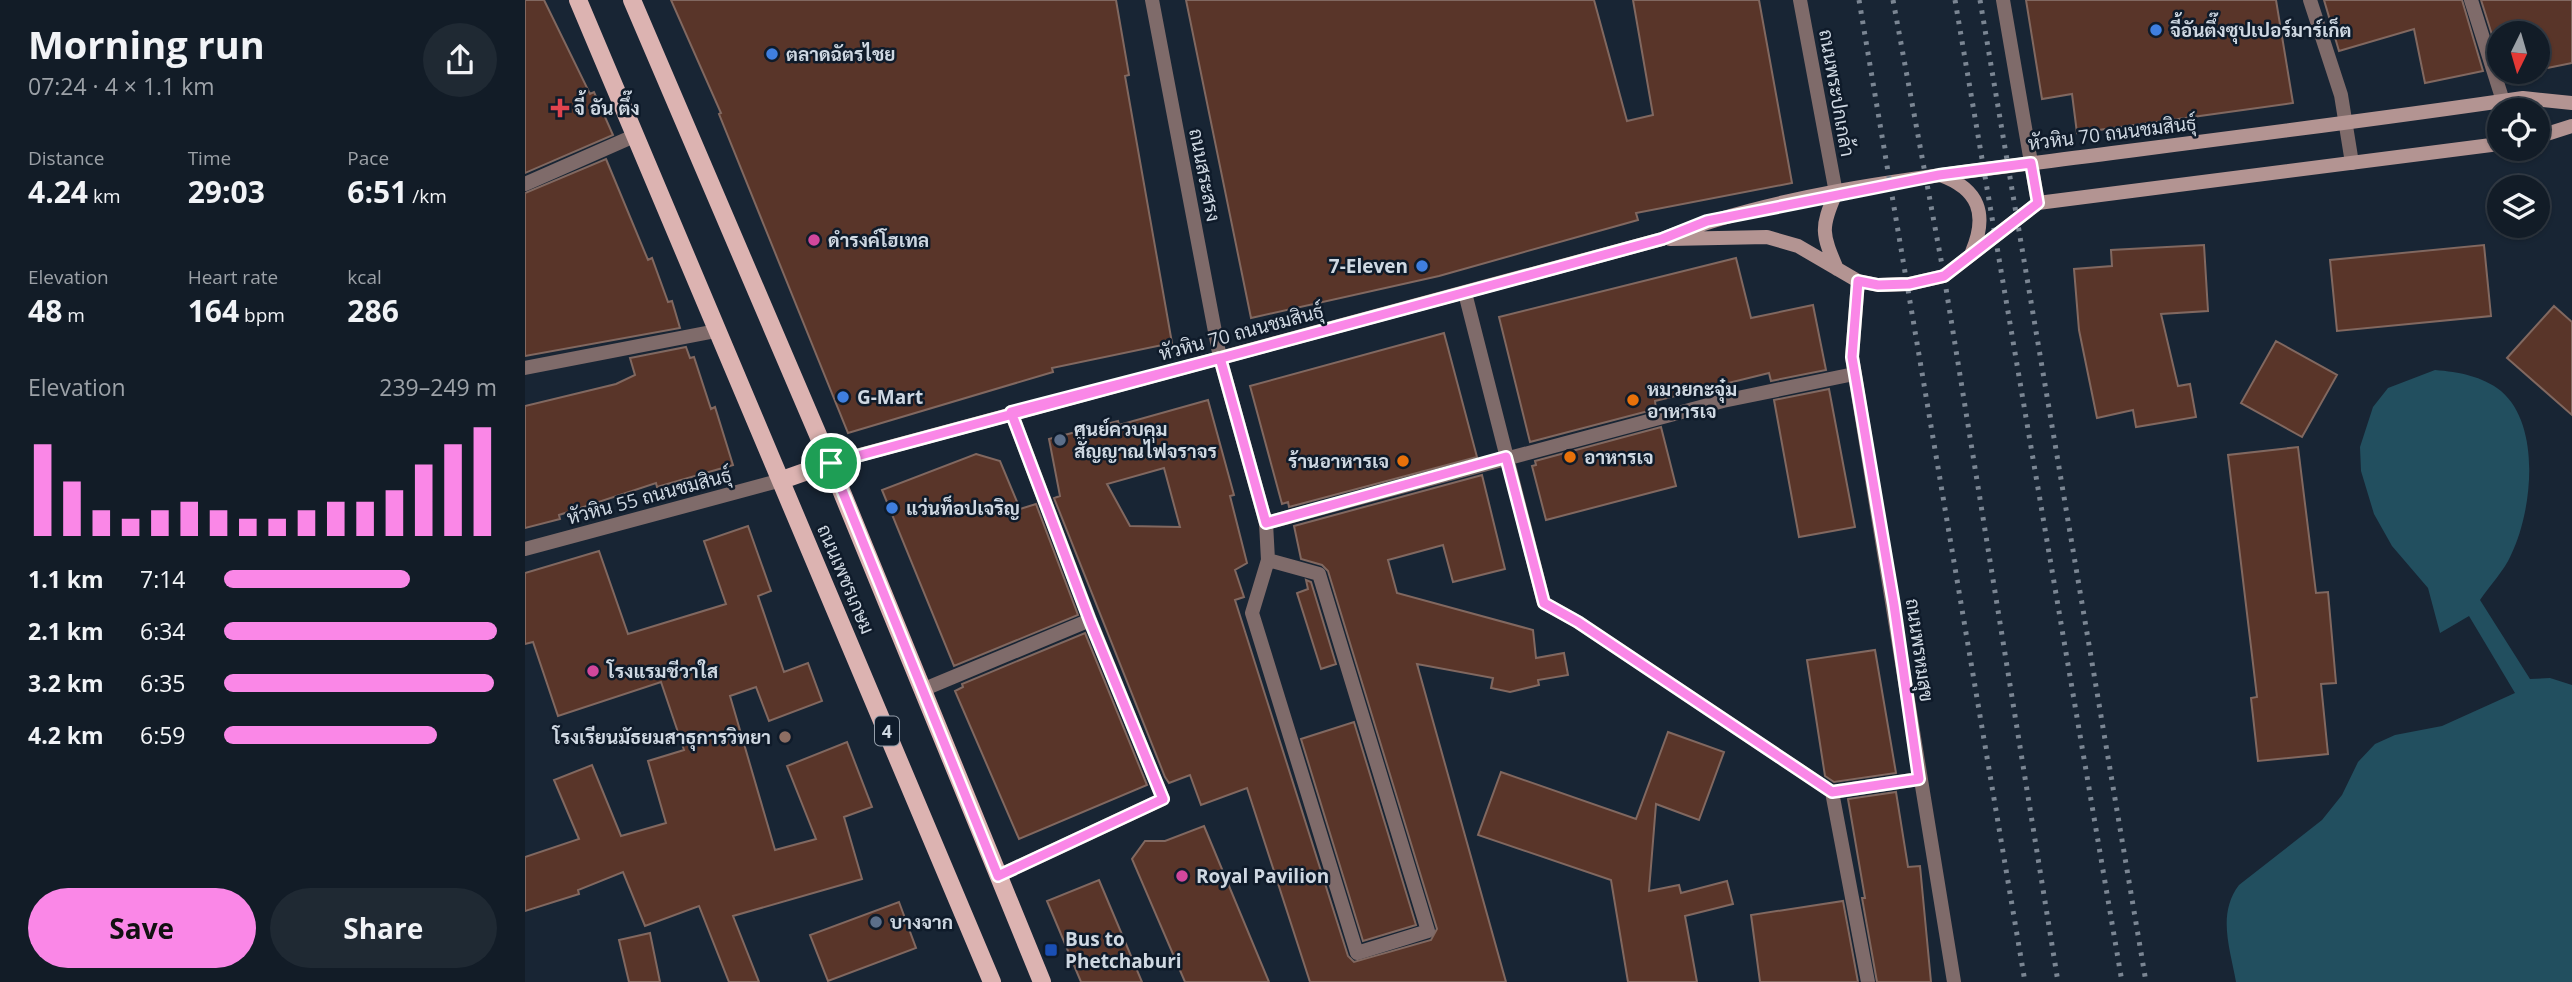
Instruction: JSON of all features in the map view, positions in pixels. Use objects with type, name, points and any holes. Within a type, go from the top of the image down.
[{"type":"main road","name":"ถนนเพชรเกษม","points":[[579,0],[992,982]]},
{"type":"main road","name":"ถนนเพชรเกษม","points":[[632,0],[831,463],[1042,982]]},
{"type":"main road","name":"หัวหิน 70 ถนนชมสินธุ์","points":[[2550,101],[2572,103]]},
{"type":"main road","name":"หัวหิน 70 ถนนชมสินธุ์","points":[[831,463],[1011,412],[1662,239],[1707,221],[1836,193],[1939,175],[2487,103]]},
{"type":"main road","points":[[2550,133],[2572,126]]},
{"type":"main road","points":[[2038,203],[2487,146]]},
{"type":"main road","points":[[1939,175],[1961,183],[1977,202],[1981,221],[1971,256]]},
{"type":"main road","points":[[1836,193],[1823,221],[1823,230],[1836,269]]},
{"type":"main road","name":"หัวหิน 70 ถนนชมสินธุ์","points":[[1662,239],[1767,237],[1798,246],[1858,281],[1878,285],[1923,282],[1944,276],[2038,203]]},
{"type":"main road","points":[[782,480],[831,463]]},
{"type":"street","name":"ถนนสระสรง","points":[[1152,0],[1220,358],[1266,523],[1268,560],[1252,613],[1357,953],[1428,931],[1319,574],[1268,560]]},
{"type":"street","name":"ถนนพระปกเกล้า","points":[[1800,0],[1836,193]]},
{"type":"street","points":[[2003,0],[2038,203]]},
{"type":"street","points":[[2310,0],[2341,95],[2352,163]]},
{"type":"street","points":[[2471,0],[2502,98]]},
{"type":"street","points":[[525,184],[634,136]]},
{"type":"street","name":"ถนนพรหมสุข","points":[[1858,281],[1852,357],[1854,374],[1954,982]]},
{"type":"street","points":[[1465,293],[1544,603],[1578,622],[1832,792],[1919,779]]},
{"type":"street","points":[[525,368],[716,331]]},
{"type":"street","points":[[1266,523],[1723,401],[1854,374]]},
{"type":"street","points":[[998,876],[1163,799],[1090,621],[1011,412]]},
{"type":"street","name":"หัวหิน 55 ถนนชมสินธุ์","points":[[525,549],[782,480]]},
{"type":"street","points":[[922,690],[1090,621]]},
{"type":"street","points":[[1832,792],[1868,982]]},
{"type":"water","points":[[2435,370],[2470,376],[2501,391],[2514,406],[2523,425],[2528,447],[2528,493],[2518,537],[2505,567],[2480,600],[2530,679],[2550,678],[2572,685],[2572,982],[2236,982],[2227,932],[2228,908],[2232,896],[2239,885],[2322,820],[2342,795],[2358,762],[2375,744],[2395,735],[2442,726],[2515,693],[2469,616],[2440,633],[2428,588],[2392,546],[2374,514],[2361,471],[2360,447],[2373,407],[2388,388]]},
{"type":"building","points":[[525,0],[544,0],[590,94],[594,92],[613,135],[525,173]]},
{"type":"building","points":[[671,0],[1116,0],[1129,75],[1125,76],[1172,343],[1052,368],[1053,372],[848,433],[719,114],[721,113]]},
{"type":"building","points":[[1186,0],[1594,0],[1627,121],[1653,115],[1633,0],[1759,0],[1792,183],[1636,213],[1638,220],[1439,276],[1251,318]]},
{"type":"building","name":"จี้อันตึ๊งซุปเปอร์มาร์เก็ต","points":[[2026,0],[2276,0],[2293,103],[2077,133],[2072,94],[2042,99]]},
{"type":"building","points":[[2324,0],[2462,0],[2483,71],[2425,83],[2414,29],[2339,51]]},
{"type":"building","points":[[2481,0],[2572,0],[2572,63],[2550,67],[2550,21],[2488,21]]},
{"type":"building","points":[[606,159],[648,260],[652,258],[668,302],[672,301],[680,328],[525,356],[525,193]]},
{"type":"building","points":[[2204,245],[2208,311],[2161,314],[2178,386],[2190,384],[2196,417],[2136,427],[2133,410],[2097,418],[2079,330],[2074,269],[2112,266],[2111,250]]},
{"type":"building","points":[[2484,245],[2491,316],[2337,331],[2330,260]]},
{"type":"building","points":[[1736,258],[1751,318],[1813,305],[1826,370],[1771,381],[1769,373],[1655,401],[1656,409],[1530,442],[1499,317]]},
{"type":"building","points":[[2554,306],[2572,322],[2572,415],[2507,358]]},
{"type":"building","points":[[1444,333],[1477,457],[1289,507],[1288,502],[1282,504],[1250,386]]},
{"type":"building","points":[[2276,341],[2337,375],[2302,437],[2241,403]]},
{"type":"building","points":[[686,347],[690,358],[694,357],[711,409],[715,407],[733,465],[657,487],[656,483],[559,515],[560,519],[525,528],[525,406],[616,384],[635,375],[630,358]]},
{"type":"building","points":[[1829,389],[1855,527],[1799,537],[1774,400]]},
{"type":"building","points":[[1208,400],[1234,495],[1230,496],[1247,563],[1235,570],[1244,597],[1235,600],[1348,956],[1354,962],[1431,940],[1437,929],[1328,571],[1322,565],[1301,559],[1294,526],[1482,475],[1505,569],[1453,582],[1443,545],[1388,560],[1397,593],[1533,630],[1536,658],[1564,653],[1568,675],[1538,680],[1539,685],[1510,692],[1491,688],[1493,678],[1417,664],[1506,982],[1310,982],[1247,788],[1201,805],[1190,775],[1169,783],[1054,498],[1060,496],[1049,439],[1118,421],[1119,425]],"holes":[[[1164,468],[1180,527],[1130,526],[1107,484]]]},
{"type":"building","points":[[1661,427],[1676,486],[1546,520],[1532,466],[1536,465],[1535,461]]},
{"type":"building","points":[[2298,447],[2316,593],[2328,592],[2336,683],[2321,684],[2328,754],[2258,761],[2251,698],[2257,697],[2228,455]]},
{"type":"building","points":[[976,454],[1000,461],[1020,509],[1036,504],[1078,615],[954,666],[882,490]]},
{"type":"building","points":[[748,526],[771,591],[758,596],[784,672],[808,663],[822,701],[769,721],[756,687],[730,696],[775,850],[816,839],[787,766],[847,742],[872,807],[844,817],[862,879],[733,916],[759,982],[729,982],[699,906],[645,926],[623,872],[578,890],[579,894],[525,911],[525,857],[579,839],[554,780],[592,765],[621,836],[666,823],[648,761],[684,750],[661,682],[558,716],[533,642],[525,644],[525,573],[599,551],[628,634],[726,604],[704,541]]},
{"type":"building","points":[[1306,580],[1311,582],[1336,664],[1321,669],[1297,593],[1308,589]]},
{"type":"building","points":[[1085,633],[1147,785],[1019,839],[955,691],[963,687],[962,684]]},
{"type":"building","points":[[1875,650],[1896,773],[1834,782],[1825,776],[1807,660]]},
{"type":"building","points":[[1354,722],[1416,925],[1363,941],[1301,739]]},
{"type":"building","points":[[1668,732],[1724,752],[1699,820],[1656,804],[1649,891],[1679,885],[1681,893],[1727,881],[1733,904],[1685,916],[1697,982],[1628,982],[1611,880],[1478,835],[1501,772],[1636,819]]},
{"type":"building","points":[[1896,792],[1908,867],[1920,866],[1931,982],[1877,982],[1848,799]]},
{"type":"building","points":[[1204,826],[1269,982],[1185,982],[1132,859],[1145,841],[1165,841]]},
{"type":"building","points":[[1099,880],[1142,982],[1081,982],[1047,901]]},
{"type":"building","points":[[1843,901],[1858,982],[1760,982],[1751,915]]},
{"type":"building","points":[[899,902],[916,948],[828,981],[810,935]]},
{"type":"building","points":[[650,933],[660,982],[629,982],[619,940]]},
{"type":"railway","points":[[1859,0],[2025,982]]},
{"type":"railway","points":[[1893,0],[1944,276],[2058,982]]},
{"type":"railway","points":[[1955,0],[2122,982]]},
{"type":"railway","points":[[1980,0],[2146,982]]},
{"type":"place","name":"จี้อันตึ๊งซุปเปอร์มาร์เก็ต","points":[[2156,30]]},
{"type":"place","name":"ตลาดฉัตรไชย","points":[[772,54]]},
{"type":"place","name":"จี้ อัน ตึ๊ง","points":[[560,108]]},
{"type":"place","name":"ดำรงค์โฮเทล","points":[[814,240]]},
{"type":"place","name":"7-Eleven","points":[[1422,266]]},
{"type":"place","name":"G-Mart","points":[[843,397]]},
{"type":"place","name":"หมวยกะจุ๋ม อาหารเจ","points":[[1633,400]]},
{"type":"place","name":"ศูนย์ควบคุม สัญญาณไฟจราจร","points":[[1060,440]]},
{"type":"place","name":"อาหารเจ","points":[[1570,457]]},
{"type":"place","name":"ร้านอาหารเจ","points":[[1403,461]]},
{"type":"place","name":"แว่นท็อปเจริญ","points":[[892,508]]},
{"type":"place","name":"โรงแรมชีวาใส","points":[[593,671]]},
{"type":"place","name":"โรงเรียนมัธยมสาธุการวิทยา","points":[[785,737]]},
{"type":"place","name":"Royal Pavilion","points":[[1182,876]]},
{"type":"place","name":"บางจาก","points":[[876,922]]},
{"type":"place","name":"Bus to Phetchaburi","points":[[1051,950]]},
{"type":"route","points":[[831,463],[998,876],[1163,799],[1090,621],[1011,412],[1220,358],[1266,523],[1506,457],[1544,603],[1578,622],[1832,792],[1919,779],[1894,605],[1852,357],[1858,281],[1878,285],[1909,284],[1944,276],[2038,203],[2031,163],[1960,171],[1836,193],[1707,221],[1662,239],[1076,394],[1011,412],[831,463]]}]
